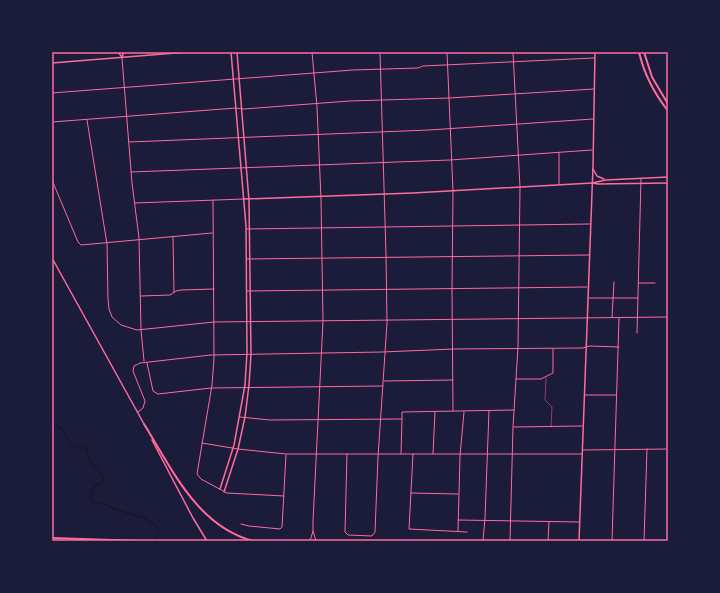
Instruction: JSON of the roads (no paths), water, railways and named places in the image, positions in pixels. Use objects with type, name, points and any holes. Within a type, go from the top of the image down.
[{"type":"highway","points":[[639,52],[650,84],[668,111]]},
{"type":"highway","points":[[644,52],[654,80],[668,104]]},
{"type":"highway","points":[[144,424],[180,484],[194,502],[223,528],[237,536],[253,541]]},
{"type":"highway","points":[[52,538],[141,541]]},
{"type":"street","points":[[118,52],[122,57]]},
{"type":"street","points":[[124,52],[122,57],[124,88],[134,203],[139,240],[141,330],[144,362]]},
{"type":"street","points":[[52,63],[188,52]]},
{"type":"street","points":[[220,490],[233,448],[245,388],[248,322],[246,229],[231,52]]},
{"type":"street","points":[[224,492],[238,449],[245,417],[249,388],[251,354],[251,260],[249,199],[236,52]]},
{"type":"street","points":[[310,541],[313,531],[316,454],[323,353],[321,196],[312,52]]},
{"type":"street","points":[[347,454],[345,532],[347,535],[371,536],[374,534],[387,320],[386,226],[380,52]]},
{"type":"street","points":[[447,52],[453,191],[453,411]]},
{"type":"street","points":[[510,541],[513,427],[518,349],[520,187],[513,52]]},
{"type":"street","points":[[579,541],[593,166],[595,52]]},
{"type":"street","points":[[52,93],[314,73],[595,58]]},
{"type":"street","points":[[52,122],[349,101],[449,98],[594,89]]},
{"type":"street","points":[[129,142],[450,129],[594,119]]},
{"type":"street","points":[[87,120],[107,244],[108,299],[110,313],[114,320],[131,330],[214,322],[668,317]]},
{"type":"street","points":[[131,172],[452,160],[593,150]]},
{"type":"street","points":[[558,185],[559,153]]},
{"type":"street","points":[[593,166],[594,172],[597,176],[606,180]]},
{"type":"street","points":[[134,203],[453,191],[668,177]]},
{"type":"street","points":[[638,333],[641,178]]},
{"type":"street","points":[[52,180],[78,242],[81,245],[85,246],[213,233]]},
{"type":"street","points":[[592,183],[668,183]]},
{"type":"street","points":[[212,200],[214,355],[211,388],[197,469],[198,476],[224,492],[284,496]]},
{"type":"street","points":[[246,229],[590,224]]},
{"type":"street","points":[[173,236],[174,292]]},
{"type":"street","points":[[247,260],[589,255]]},
{"type":"street","points":[[52,258],[144,424],[193,518],[207,541]]},
{"type":"street","points":[[612,318],[614,282]]},
{"type":"street","points":[[638,283],[655,283]]},
{"type":"street","points":[[247,291],[588,287]]},
{"type":"street","points":[[140,296],[170,295],[181,290],[214,289]]},
{"type":"street","points":[[588,298],[638,298]]},
{"type":"street","points":[[612,541],[619,318]]},
{"type":"street","points":[[137,412],[143,408],[145,401],[135,376],[134,369],[137,364],[144,362],[214,355],[554,349],[619,346]]},
{"type":"street","points":[[516,379],[541,379],[553,373],[554,349]]},
{"type":"street","points":[[147,362],[152,388],[154,392],[158,394],[211,388],[383,386]]},
{"type":"street","points":[[384,381],[452,380]]},
{"type":"street","points":[[585,395],[617,395]]},
{"type":"street","points":[[401,454],[402,412],[514,410]]},
{"type":"street","points":[[458,531],[464,411]]},
{"type":"street","points":[[484,540],[489,411]]},
{"type":"street","points":[[432,454],[435,412]]},
{"type":"street","points":[[240,416],[266,420],[402,419]]},
{"type":"street","points":[[513,427],[583,426]]},
{"type":"street","points":[[202,443],[238,449],[286,454],[582,454]]},
{"type":"street","points":[[644,541],[647,449]]},
{"type":"street","points":[[583,450],[668,449]]},
{"type":"street","points":[[241,524],[249,526],[282,528],[286,454]]},
{"type":"street","points":[[413,454],[409,529],[467,532]]},
{"type":"street","points":[[410,493],[459,494]]},
{"type":"street","points":[[458,520],[580,522]]},
{"type":"street","points":[[548,541],[549,521]]},
{"type":"street","points":[[313,531],[316,541]]},
{"type":"lane","points":[[546,376],[545,400],[552,407],[551,427]]},
{"type":"waterway","points":[[52,424],[62,429],[67,439],[75,448],[86,448],[91,464],[95,466],[103,476],[103,482],[95,486],[91,500],[103,503],[151,522],[160,531],[153,541]]}]
